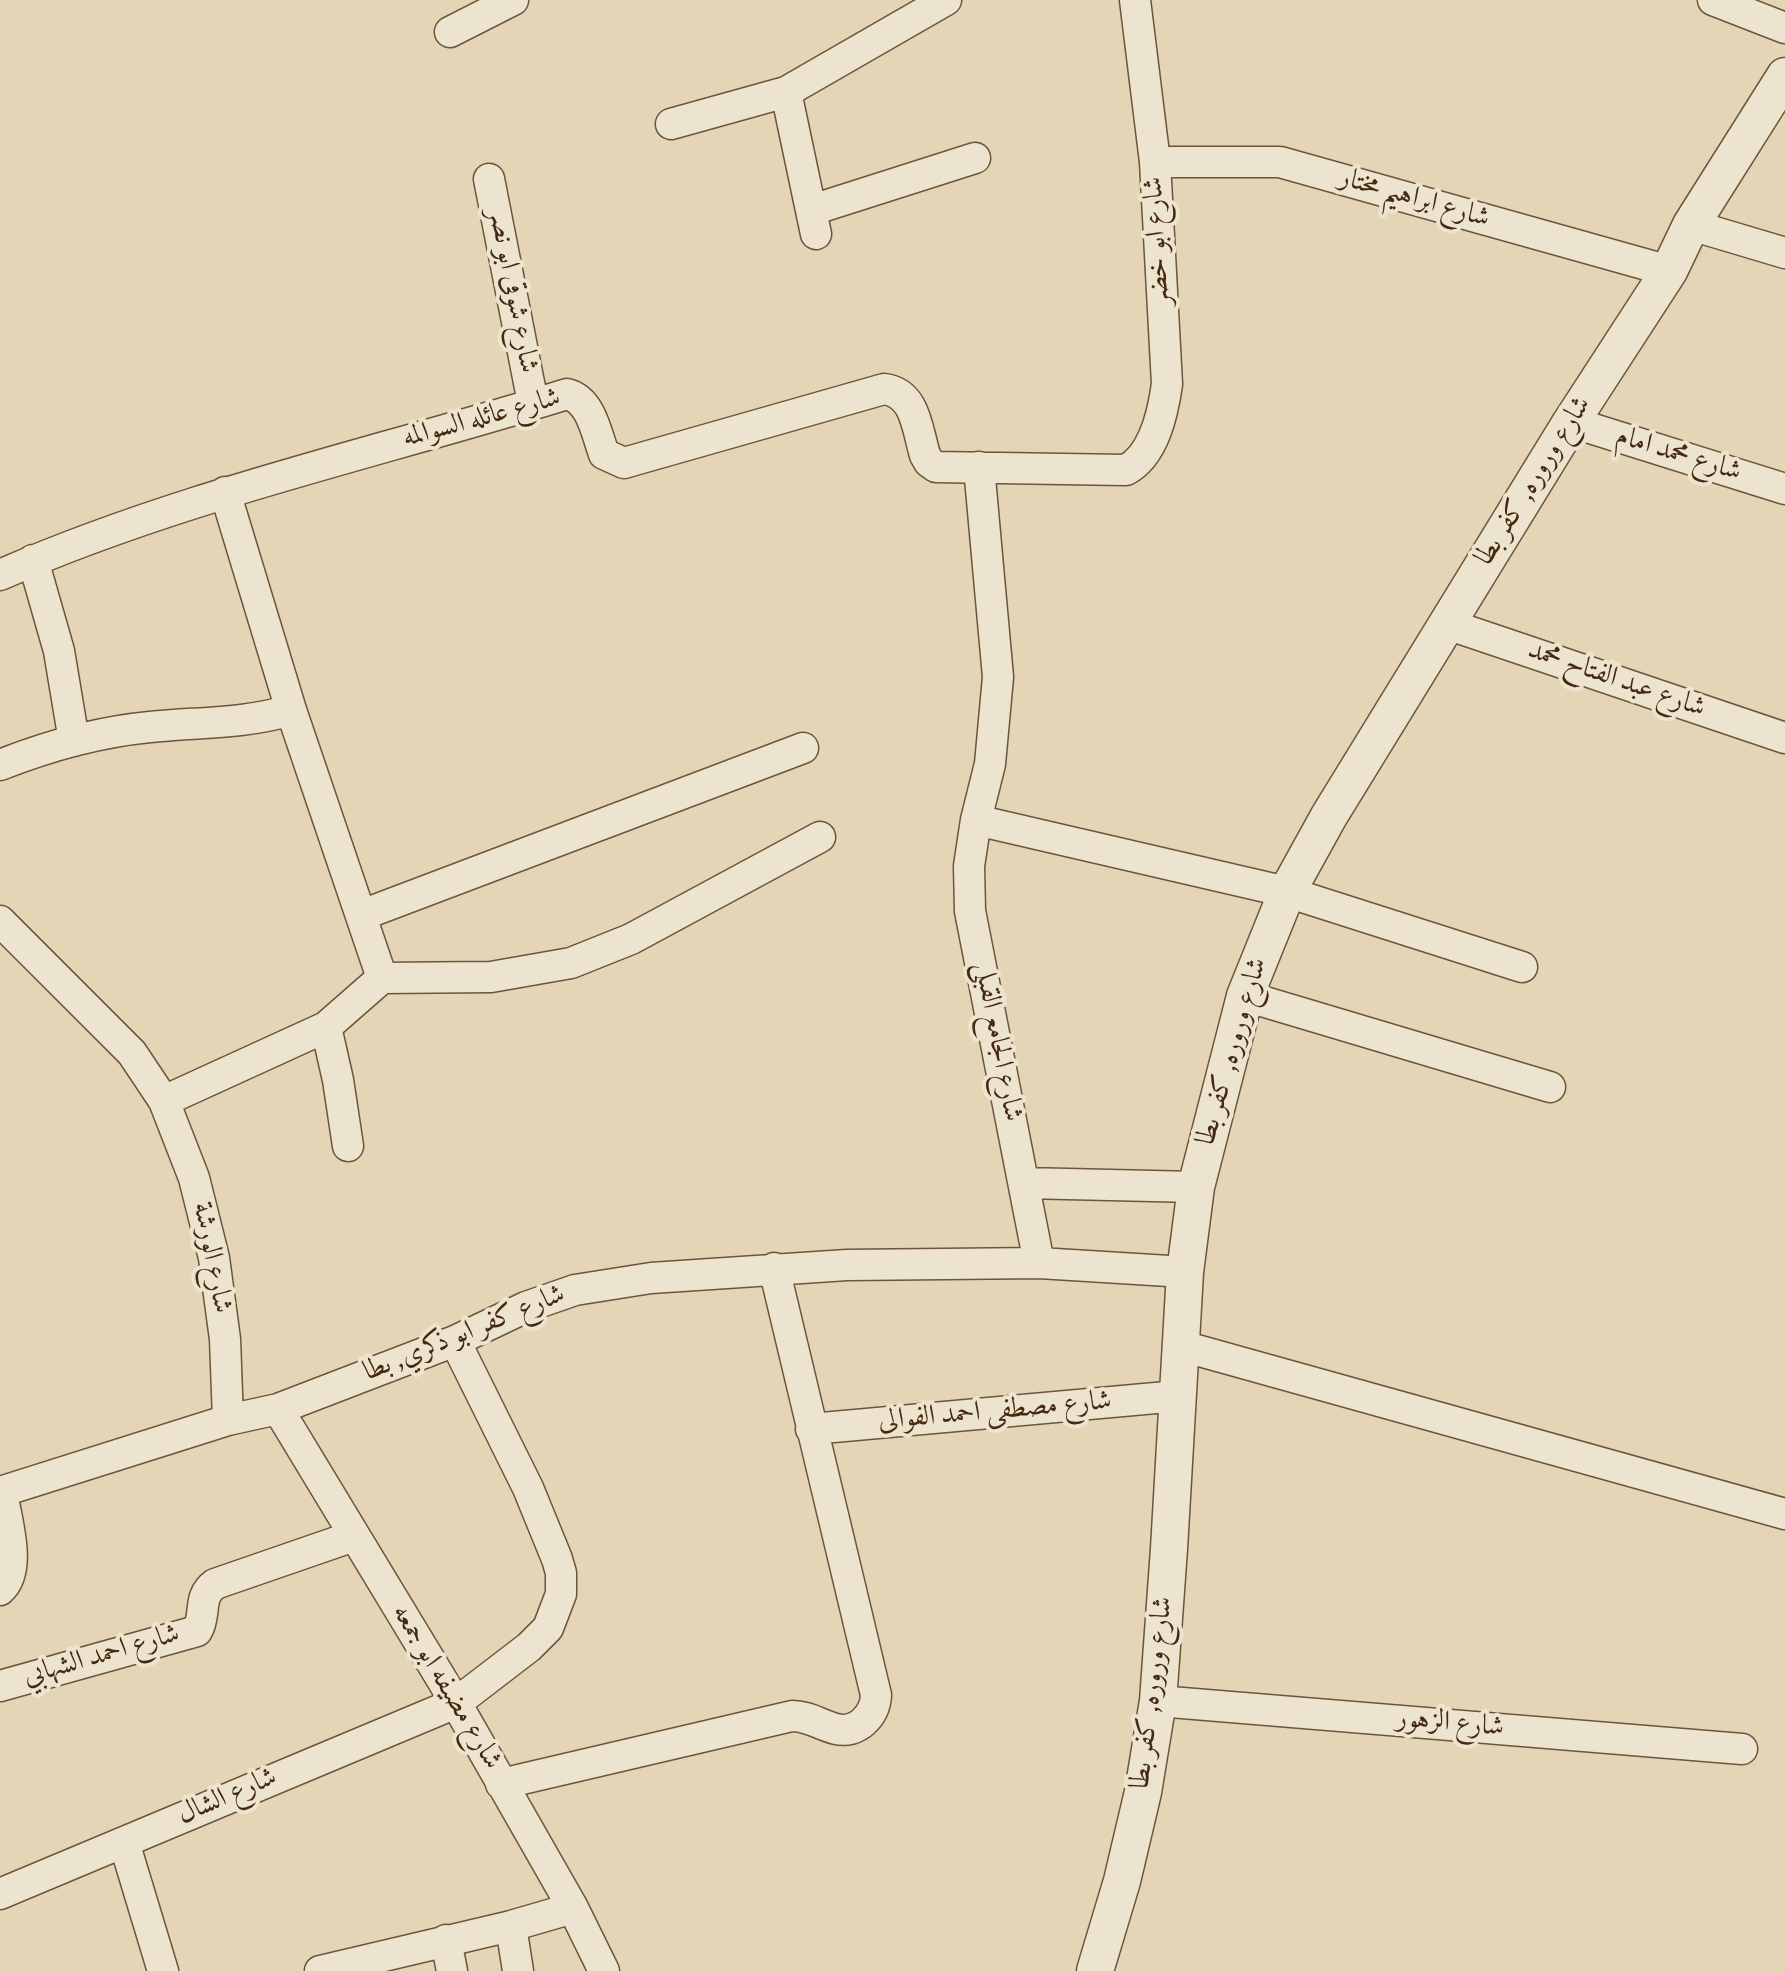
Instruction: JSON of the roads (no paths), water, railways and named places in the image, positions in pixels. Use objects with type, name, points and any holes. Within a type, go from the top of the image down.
[{"type":"street","points":[[450,32],[513,0]]},
{"type":"street","points":[[671,124],[786,92],[946,0]]},
{"type":"street","name":"شارع ابو خضر","points":[[1126,470],[1138,464],[1144,455],[1161,415],[1167,384],[1155,162],[1135,0]]},
{"type":"street","points":[[1713,0],[1785,28]]},
{"type":"street","name":"شارع وروره, كفر بطا","points":[[1095,1971],[1122,1881],[1143,1792],[1158,1701],[1185,1272],[1196,1187],[1245,996],[1287,892],[1329,816],[1571,422],[1669,271],[1691,225],[1785,76]]},
{"type":"street","points":[[786,92],[814,222],[975,158]]},
{"type":"street","name":"شارع ابراهيم مختار","points":[[1155,162],[1280,162],[1669,271]]},
{"type":"street","name":"شارع شوقى ابو نصر","points":[[489,179],[533,403]]},
{"type":"street","points":[[1691,225],[1785,253]]},
{"type":"street","name":"شارع عائله السوالمه","points":[[0,575],[137,521],[225,492],[567,394],[585,404],[604,454],[624,463],[884,389],[894,390],[909,402],[929,462],[936,467],[1126,470]]},
{"type":"street","name":"شارع محمد امام","points":[[1571,422],[1785,489]]},
{"type":"street","name":"شارع الجامع القبلى","points":[[979,467],[998,677],[990,764],[976,820],[969,866],[970,911],[1039,1263]]},
{"type":"street","points":[[225,492],[291,710],[382,978]]},
{"type":"street","points":[[33,560],[59,651],[74,741]]},
{"type":"street","name":"شارع عبد الفتاح محمد","points":[[1447,624],[1785,738]]},
{"type":"street","points":[[0,765],[74,741],[151,727],[245,721],[291,710]]},
{"type":"street","points":[[362,915],[803,748]]},
{"type":"street","points":[[976,820],[1287,892],[1522,967]]},
{"type":"street","points":[[164,1101],[326,1027],[382,978],[491,977],[571,963],[631,939],[820,837]]},
{"type":"street","name":"شارع الورشة","points":[[0,921],[132,1053],[164,1101],[194,1178],[214,1258],[225,1339],[228,1420]]},
{"type":"street","points":[[1245,996],[1550,1087]]},
{"type":"street","points":[[326,1027],[348,1146]]},
{"type":"street","points":[[1024,1183],[1196,1187]]},
{"type":"street","name":"شارع كفر ابو ذكري, بطا","points":[[1,1492],[228,1420],[278,1409],[455,1341],[526,1307],[575,1290],[651,1278],[774,1268],[1039,1263],[1185,1272]]},
{"type":"street","points":[[501,1784],[792,1716],[806,1716],[840,1730],[869,1717],[876,1695],[774,1268]]},
{"type":"street","name":"شارع الشال","points":[[0,1894],[456,1703],[529,1647],[548,1628],[561,1594],[561,1573],[528,1488],[455,1341]]},
{"type":"street","points":[[1182,1346],[1785,1514]]},
{"type":"street","name":"شارع مصطفى احمد الفوالى","points":[[811,1429],[1178,1396]]},
{"type":"street","name":"شارع مضيفه ابو جمعه","points":[[278,1409],[456,1703],[573,1908],[604,1971]]},
{"type":"street","points":[[0,1590],[9,1580],[13,1560],[1,1492]]},
{"type":"street","name":"شارع احمد الشهابي","points":[[0,1686],[197,1631],[201,1624],[204,1595],[215,1584],[354,1536]]},
{"type":"street","name":"شارع الزهور","points":[[1158,1701],[1742,1749]]},
{"type":"street","points":[[124,1842],[163,1971]]},
{"type":"street","points":[[320,1971],[511,1926],[573,1908]]},
{"type":"street","points":[[511,1926],[518,1971]]},
{"type":"street","points":[[446,1940],[452,1971]]}]
